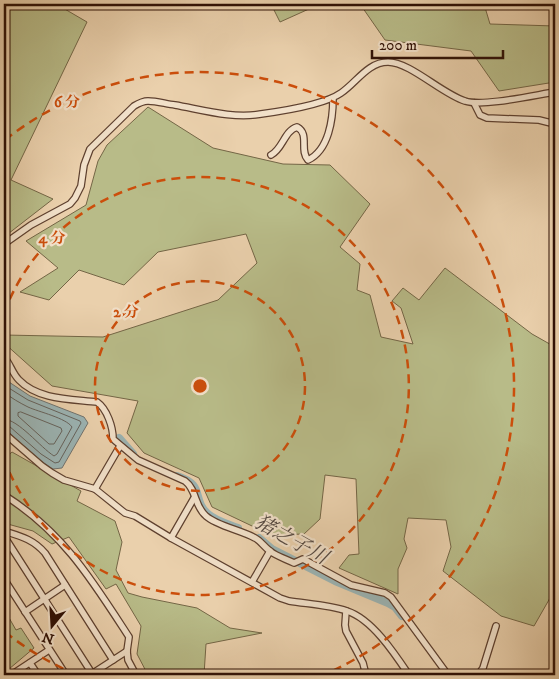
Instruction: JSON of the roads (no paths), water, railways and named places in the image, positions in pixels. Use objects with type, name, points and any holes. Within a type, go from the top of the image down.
[{"type":"street","points":[[4,244],[31,225],[70,204],[81,186],[84,165],[90,149],[138,103],[153,102],[223,114],[249,116],[316,104],[333,98],[341,94],[373,66],[391,62],[406,68],[456,98],[474,103],[555,92]]},
{"type":"street","points":[[271,155],[276,152],[290,130],[297,127],[302,130],[304,135],[305,159],[308,160],[317,154],[325,140],[330,125],[333,98]]},
{"type":"street","points":[[474,103],[480,115],[487,118],[538,120],[555,124]]},
{"type":"street","points":[[4,357],[13,374],[21,382],[38,393],[100,404],[104,409],[113,433],[113,439],[138,460],[185,481],[191,486],[194,498],[200,509],[205,516],[214,522],[234,528],[257,539],[270,551],[298,562],[303,560],[351,586],[385,593],[391,597],[448,675]]},
{"type":"street","points":[[4,433],[52,473],[64,480],[95,489],[117,508],[135,516],[252,582],[289,601],[346,611],[359,617],[388,645],[409,675]]},
{"type":"street","points":[[95,489],[120,446]]},
{"type":"street","points":[[4,495],[23,508],[68,548],[85,571],[129,637],[126,651],[135,675]]},
{"type":"street","points":[[171,538],[194,498]]},
{"type":"street","points":[[4,531],[28,538],[45,553],[113,660]]},
{"type":"street","points":[[4,536],[92,675],[126,651]]},
{"type":"street","points":[[252,582],[270,551]]},
{"type":"street","points":[[4,579],[66,675]]},
{"type":"street","points":[[25,612],[65,585]]},
{"type":"street","points":[[346,611],[346,631],[363,663],[366,675]]},
{"type":"street","points":[[478,675],[483,668],[496,626]]},
{"type":"street","points":[[11,675],[49,650]]},
{"type":"street","points":[[30,663],[38,675]]},
{"type":"water","points":[[6,380],[30,396],[84,417],[88,423],[62,468],[53,469],[38,459],[4,428],[4,382]]},
{"type":"waterway","name":"猪之子川","points":[[119,438],[133,454]]},
{"type":"waterway","name":"猪之子川","points":[[177,476],[192,484],[200,503],[208,514],[238,528]]},
{"type":"waterway","name":"猪之子川","points":[[259,538],[272,549],[335,581],[388,603],[395,607],[402,616]]}]
